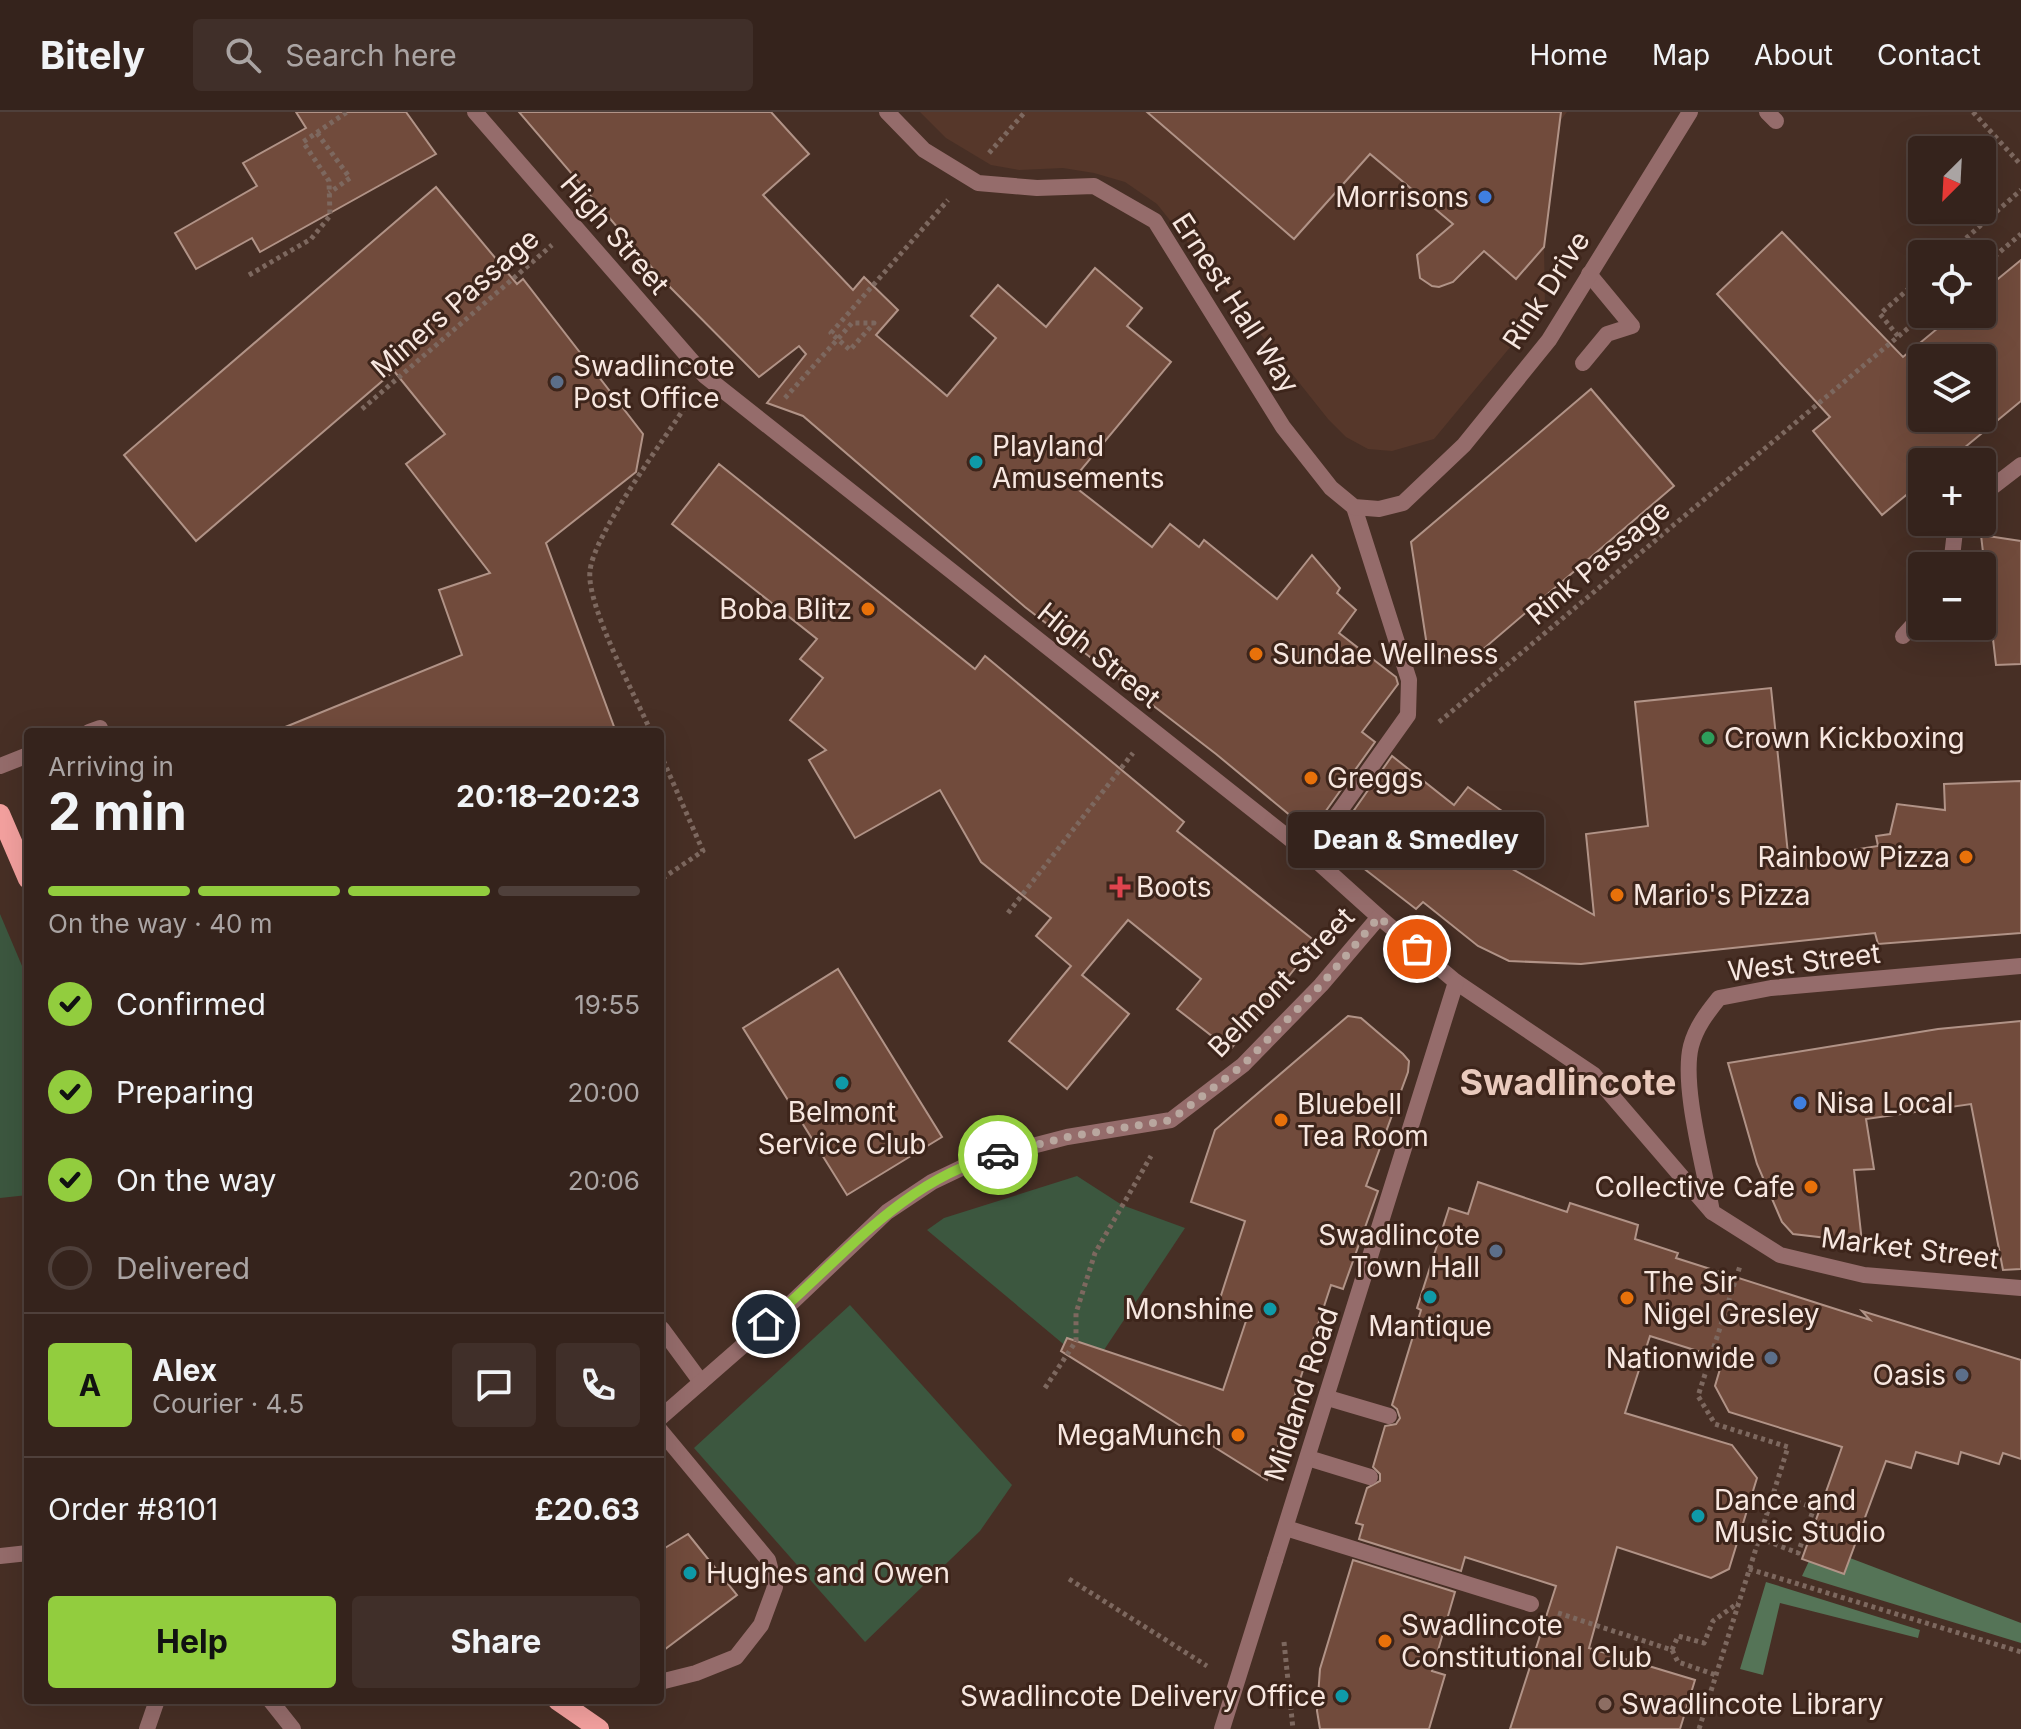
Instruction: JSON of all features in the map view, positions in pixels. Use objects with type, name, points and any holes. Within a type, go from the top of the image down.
[{"type":"main road","points":[[0,814],[24,870]]},
{"type":"main road","points":[[563,1704],[599,1729]]},
{"type":"street","name":"High Street","points":[[475,112],[705,376],[1309,854],[1456,982],[1594,1075],[1712,1212]]},
{"type":"street","name":"Ernest Hall Way","points":[[887,112],[924,150],[978,183],[1037,188],[1094,186],[1155,221],[1283,427],[1331,488],[1354,507]]},
{"type":"street","name":"Rink Drive","points":[[1354,507],[1379,509],[1403,503],[1464,445],[1549,340],[1688,113]]},
{"type":"street","points":[[1583,363],[1607,334],[1632,326],[1589,274]]},
{"type":"street","points":[[1996,484],[2021,465]]},
{"type":"street","points":[[1309,854],[1408,715],[1409,680],[1354,507]]},
{"type":"street","points":[[1903,636],[1908,630]]},
{"type":"street","points":[[0,766],[24,757]]},
{"type":"street","name":"Belmont Street","points":[[664,1414],[887,1212],[932,1182],[978,1160],[1067,1137],[1171,1120],[1243,1065],[1321,985],[1379,917]]},
{"type":"street","name":"West Street","points":[[1712,1212],[1689,1083],[1691,1048],[1702,1020],[1719,998],[1771,988],[2021,966]]},
{"type":"street","name":"Midland Road","points":[[1222,1729],[1456,982]]},
{"type":"street","points":[[1712,1212],[1749,1238]]},
{"type":"street","name":"Market Street","points":[[1749,1238],[1780,1255],[1864,1275],[2021,1288]]},
{"type":"street","points":[[664,1332],[701,1382]]},
{"type":"street","points":[[1328,1398],[1389,1416]]},
{"type":"street","points":[[664,1435],[768,1560],[775,1587],[761,1625],[736,1657],[696,1673],[664,1681]]},
{"type":"street","points":[[1308,1458],[1370,1477]]},
{"type":"street","points":[[1286,1528],[1531,1604]]},
{"type":"street","points":[[0,1556],[24,1553]]},
{"type":"street","points":[[146,1729],[155,1704]]},
{"type":"street","points":[[273,1704],[293,1729]]},
{"type":"path","points":[[249,275],[311,239],[330,216],[329,181],[303,142],[347,112]]},
{"type":"path","points":[[1973,112],[2021,165]]},
{"type":"path","points":[[317,133],[350,178],[329,193]]},
{"type":"path","points":[[1964,240],[2021,190]]},
{"type":"path","name":"Miners Passage","points":[[362,409],[573,226]]},
{"type":"path","points":[[1996,255],[2021,234]]},
{"type":"path","points":[[762,423],[838,340],[852,323],[874,323],[850,350],[838,340],[831,333],[873,286]]},
{"type":"path","points":[[1898,336],[1880,314],[1908,289]]},
{"type":"path","name":"Rink Passage","points":[[1437,725],[1908,328]]},
{"type":"path","points":[[649,728],[599,615],[589,573],[597,544],[705,376]]},
{"type":"path","points":[[1008,913],[1151,730]]},
{"type":"path","points":[[664,762],[703,851],[664,877]]},
{"type":"path","points":[[1045,1388],[1076,1341],[1076,1313],[1095,1253],[1171,1120]]},
{"type":"path","points":[[1699,1729],[1788,1447],[1715,1424],[1698,1396],[1749,1238]]},
{"type":"path","points":[[1759,1538],[1798,1553],[1814,1508],[1773,1493]]},
{"type":"path","points":[[1749,1569],[2021,1652]]},
{"type":"path","points":[[1069,1579],[1191,1655]]},
{"type":"path","points":[[1672,1650],[1678,1636],[1704,1643],[1713,1621],[1739,1602]]},
{"type":"path","points":[[1531,1604],[1672,1650],[1678,1662],[1716,1675]]},
{"type":"shaded area","points":[[920,112],[1567,112],[1560,121],[1544,247],[1545,305],[1434,439],[1392,451],[1368,449],[1346,437],[1328,419],[1157,204],[1125,182],[1094,173],[1063,168],[1019,170],[991,165],[946,138]]},
{"type":"green space","points":[[0,914],[24,971],[24,1195],[0,1198]]},
{"type":"green space","points":[[1077,1176],[1122,1205],[1185,1228],[1092,1368],[927,1230],[944,1218]]},
{"type":"green space","points":[[850,1305],[1012,1485],[980,1531],[865,1642],[694,1448]]},
{"type":"green space","points":[[1850,1558],[2021,1623],[2021,1643],[1802,1576],[1809,1561],[1844,1574]]},
{"type":"green space","points":[[1766,1582],[1920,1630],[1918,1638],[1780,1603],[1763,1675],[1740,1669]]},
{"type":"building","points":[[296,112],[406,112],[436,154],[260,252],[252,238],[196,269],[175,233],[257,186],[243,163],[306,128]]},
{"type":"building","points":[[519,112],[771,112],[809,154],[763,195],[853,290],[864,277],[898,310],[876,335],[947,396],[996,338],[971,316],[998,285],[1046,327],[1095,268],[1142,308],[1127,326],[1171,362],[1070,483],[1152,547],[1170,524],[1199,547],[1204,540],[1277,599],[1312,555],[1340,588],[1337,593],[1356,610],[1339,633],[1396,677],[1398,684],[1362,732],[1375,742],[1313,829],[1309,831],[1216,754],[1025,607],[803,416],[767,403],[806,354],[799,346],[759,377],[659,276]]},
{"type":"building","name":"Morrisons","points":[[1147,112],[1561,112],[1544,247],[1516,279],[1484,251],[1453,282],[1432,286],[1420,278],[1417,255],[1453,224],[1370,154],[1294,239]]},
{"type":"building","points":[[436,187],[517,284],[523,279],[643,434],[636,472],[546,543],[615,728],[283,728],[462,655],[439,590],[490,573],[406,464],[445,434],[394,371],[196,541],[124,455]]},
{"type":"building","points":[[1782,232],[1903,357],[1908,353],[1908,432],[1983,432],[1964,448],[1908,448],[1908,494],[1882,515],[1813,431],[1830,417],[1717,294]]},
{"type":"building","points":[[2021,260],[2021,401],[1996,422],[1996,344],[1919,344],[1938,328],[1996,328],[1996,281]]},
{"type":"building","points":[[1591,389],[1674,486],[1467,663],[1434,653],[1427,646],[1411,542]]},
{"type":"building","points":[[719,464],[975,669],[985,656],[1184,822],[1177,831],[1316,942],[1230,1050],[1177,1009],[1201,979],[1128,920],[1082,975],[1129,1014],[1067,1089],[1009,1041],[1071,966],[1036,936],[1051,918],[981,862],[940,790],[855,838],[809,760],[826,750],[790,720],[823,678],[800,659],[817,639],[672,524]]},
{"type":"building","points":[[1981,536],[2021,541],[2021,664],[1996,665],[1993,640],[1996,640],[1996,552],[1983,552]]},
{"type":"building","points":[[1771,688],[1788,854],[1813,852],[1816,856],[1878,846],[1876,836],[1890,834],[1897,804],[1945,810],[1944,784],[2021,781],[2021,933],[1878,944],[1875,933],[1581,964],[1509,961],[1478,946],[1423,902],[1416,909],[1331,843],[1392,756],[1454,805],[1468,787],[1526,828],[1507,866],[1594,915],[1586,834],[1648,826],[1635,702]]},
{"type":"building","name":"Belmont Service Club","points":[[838,969],[942,1137],[847,1195],[743,1028]]},
{"type":"building","points":[[1348,1016],[1361,1018],[1403,1054],[1409,1061],[1408,1072],[1366,1186],[1378,1191],[1343,1289],[1331,1285],[1267,1480],[1061,1351],[1067,1338],[1223,1390],[1246,1321],[1216,1311],[1245,1221],[1191,1202],[1215,1130]]},
{"type":"building","points":[[2021,1021],[2021,1269],[2003,1270],[1971,1104],[1866,1119],[1874,1169],[1854,1170],[1862,1242],[1793,1234],[1782,1222],[1757,1164],[1728,1063],[1938,1029]]},
{"type":"building","points":[[1478,1182],[1567,1212],[1570,1203],[1638,1225],[1635,1239],[1678,1253],[1676,1258],[1870,1320],[1862,1311],[2021,1360],[2021,1459],[2003,1453],[1999,1464],[1961,1452],[1958,1464],[1916,1452],[1911,1468],[1886,1461],[1844,1574],[1802,1559],[1842,1447],[1729,1412],[1715,1386],[1723,1359],[1650,1336],[1625,1413],[1732,1445],[1757,1478],[1729,1569],[1711,1578],[1617,1547],[1589,1648],[1695,1680],[1680,1729],[1510,1729],[1556,1586],[1465,1557],[1461,1571],[1359,1539],[1363,1525],[1356,1523],[1367,1488],[1380,1481],[1380,1474],[1373,1467],[1385,1426],[1396,1424],[1400,1418],[1392,1405],[1421,1310],[1417,1308],[1449,1208],[1468,1214]]},
{"type":"building","name":"Hughes and Owen","points":[[688,1534],[737,1595],[664,1650],[664,1549]]},
{"type":"building","name":"Swadlincote Constitutional Club","points":[[1353,1560],[1455,1592],[1432,1671],[1445,1675],[1429,1729],[1320,1729],[1317,1711],[1320,1669]]},
{"type":"way so far","points":[[998,1155],[1067,1137],[1171,1120],[1243,1065],[1321,985],[1379,917],[1417,949]]},
{"type":"place","name":"Morrisons","points":[[1485,197]]},
{"type":"place","name":"Swadlincote Post Office","points":[[557,382]]},
{"type":"place","name":"Playland Amusements","points":[[976,462]]},
{"type":"place","name":"Boba Blitz","points":[[868,609]]},
{"type":"place","name":"Sundae Wellness","points":[[1256,654]]},
{"type":"place","name":"Crown Kickboxing","points":[[1708,738]]},
{"type":"place","name":"Greggs","points":[[1311,778]]},
{"type":"place","name":"Rainbow Pizza","points":[[1966,857]]},
{"type":"place","name":"Boots","points":[[1120,887]]},
{"type":"place","name":"Mario's Pizza","points":[[1617,895]]},
{"type":"place","name":"Dean & Smedley","points":[[1417,949]]},
{"type":"place","name":"Belmont Service Club","points":[[842,1083]]},
{"type":"place","name":"Nisa Local","points":[[1800,1103]]},
{"type":"place","name":"Bluebell Tea Room","points":[[1281,1120]]},
{"type":"place","name":"Collective Cafe","points":[[1811,1187]]},
{"type":"place","name":"Swadlincote Town Hall","points":[[1496,1251]]},
{"type":"place","name":"Mantique","points":[[1430,1297]]},
{"type":"place","name":"The Sir Nigel Gresley","points":[[1627,1298]]},
{"type":"place","name":"Monshine","points":[[1270,1309]]},
{"type":"place","name":"Nationwide","points":[[1771,1358]]},
{"type":"place","name":"Oasis","points":[[1962,1375]]},
{"type":"place","name":"MegaMunch","points":[[1238,1435]]},
{"type":"place","name":"Dance and Music Studio","points":[[1698,1516]]},
{"type":"place","name":"Hughes and Owen","points":[[690,1573]]},
{"type":"place","name":"Swadlincote Constitutional Club","points":[[1385,1641]]},
{"type":"place","name":"Swadlincote Delivery Office","points":[[1342,1696]]},
{"type":"place","name":"Swadlincote Library","points":[[1605,1704]]},
{"type":"district","name":"Swadlincote","points":[[1568,1082]]},
{"type":"route","points":[[766,1324],[887,1212],[932,1182],[978,1160],[998,1155]]}]
